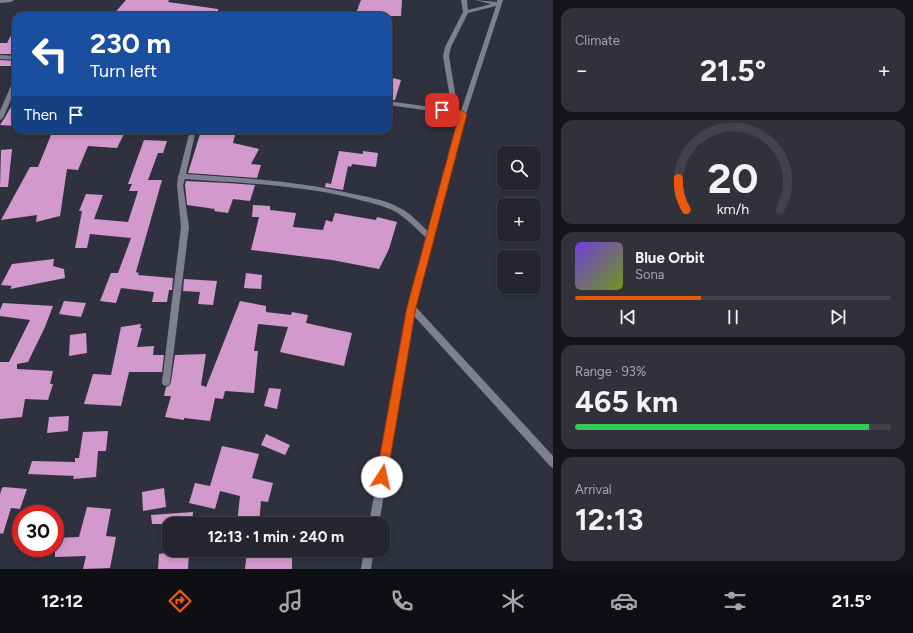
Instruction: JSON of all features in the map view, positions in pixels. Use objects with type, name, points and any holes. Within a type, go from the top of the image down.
[{"type":"street","points":[[0,1],[11,0]]},
{"type":"street","points":[[459,113],[449,81],[446,56],[448,47],[466,12],[464,0]]},
{"type":"street","points":[[478,0],[500,2]]},
{"type":"street","points":[[466,12],[500,2]]},
{"type":"street","points":[[375,517],[411,307],[430,238],[459,113],[500,2]]},
{"type":"street","points":[[0,56],[12,58]]},
{"type":"street","points":[[0,118],[12,90]]},
{"type":"street","points":[[392,104],[459,113]]},
{"type":"street","points":[[166,382],[185,227],[181,201],[181,176],[192,134]]},
{"type":"street","points":[[181,176],[268,182],[324,190],[367,200],[398,210],[414,222],[430,238]]},
{"type":"street","points":[[411,307],[553,463]]},
{"type":"street","points":[[366,569],[368,557]]},
{"type":"building","points":[[126,0],[169,0],[168,2],[218,9],[218,12],[116,12]]},
{"type":"building","points":[[361,0],[402,0],[401,16],[392,16],[392,12],[356,12]]},
{"type":"building","points":[[12,34],[12,54],[0,54],[0,43],[7,43]]},
{"type":"building","points":[[0,60],[12,61],[12,66],[0,66]]},
{"type":"building","points":[[392,78],[401,80],[395,100],[392,100]]},
{"type":"building","points":[[12,105],[12,126],[0,125]]},
{"type":"building","points":[[51,134],[124,134],[117,148],[88,146],[78,170],[67,169],[60,216],[36,222],[37,215],[1,220],[30,167],[38,167]]},
{"type":"building","points":[[200,134],[235,134],[233,143],[259,149],[251,164],[261,165],[257,178],[188,173]]},
{"type":"building","points":[[144,140],[167,141],[163,153],[158,153],[148,180],[162,180],[136,272],[139,273],[138,275],[173,278],[172,290],[169,290],[167,302],[152,302],[154,292],[121,288],[116,303],[100,301],[111,273],[118,273],[131,238],[90,234],[87,248],[75,248],[82,211],[79,211],[86,194],[103,195],[94,219],[128,222],[138,191],[129,191],[132,184],[128,184]]},
{"type":"building","points":[[12,149],[8,187],[0,187],[1,150]]},
{"type":"building","points":[[339,151],[363,154],[363,151],[378,153],[376,167],[352,164],[351,167],[348,166],[343,190],[325,187],[326,183],[331,184]]},
{"type":"building","points":[[186,181],[255,185],[250,201],[233,199],[228,213],[214,211],[215,209],[187,205]]},
{"type":"building","points":[[253,205],[270,206],[270,210],[296,213],[293,227],[323,230],[326,220],[332,222],[335,213],[376,220],[377,217],[397,222],[389,249],[379,269],[332,260],[251,250],[259,217],[252,217]]},
{"type":"building","points":[[54,259],[53,266],[64,269],[65,278],[10,289],[12,286],[1,285],[12,264]]},
{"type":"building","points":[[246,273],[262,275],[261,289],[244,288]]},
{"type":"building","points":[[184,279],[217,281],[213,305],[198,304],[200,292],[183,291]]},
{"type":"building","points":[[64,301],[86,303],[81,317],[59,314]]},
{"type":"building","points":[[240,301],[266,306],[266,312],[291,315],[292,312],[308,315],[306,323],[352,333],[344,366],[280,352],[288,327],[258,324],[254,351],[258,351],[254,393],[225,391],[223,399],[215,398],[210,421],[184,418],[184,420],[165,417],[171,396],[164,396],[166,387],[169,386],[171,382],[175,355],[206,354],[201,385],[206,387]]},
{"type":"building","points":[[3,303],[53,306],[45,327],[28,362],[17,364],[17,369],[53,371],[50,384],[53,384],[48,400],[25,399],[22,417],[0,419],[0,362],[9,362],[30,320],[0,316],[0,310]]},
{"type":"building","points":[[141,324],[140,328],[142,328],[137,347],[154,346],[153,355],[164,355],[162,372],[129,372],[121,406],[84,404],[93,374],[111,375],[121,327]]},
{"type":"building","points":[[86,333],[87,353],[69,356],[70,335]]},
{"type":"building","points":[[269,388],[281,389],[277,409],[264,406]]},
{"type":"building","points":[[69,416],[68,431],[47,433],[49,417]]},
{"type":"building","points":[[108,431],[106,451],[98,451],[96,477],[73,479],[74,476],[28,474],[32,461],[75,462],[75,458],[79,458],[83,432]]},
{"type":"building","points":[[266,434],[290,445],[285,455],[261,445]]},
{"type":"building","points":[[222,446],[259,454],[252,478],[273,483],[268,502],[261,501],[260,517],[238,517],[240,496],[220,491],[215,509],[189,503],[195,483],[210,486]]},
{"type":"building","points":[[2,488],[27,489],[21,505],[12,505],[3,534],[0,533],[0,494]]},
{"type":"building","points":[[164,488],[166,507],[143,511],[142,492]]},
{"type":"building","points":[[87,507],[111,509],[106,536],[116,537],[110,568],[83,569],[86,556],[64,557],[64,538],[79,537]]},
{"type":"building","points":[[193,512],[193,517],[162,517],[162,524],[152,524],[151,515]]},
{"type":"building","points":[[159,554],[162,554],[162,557],[189,557],[188,569],[158,569]]},
{"type":"building","points":[[246,557],[292,557],[292,569],[245,569]]},
{"type":"route","points":[[382,477],[411,307],[463,114],[442,110]]}]
